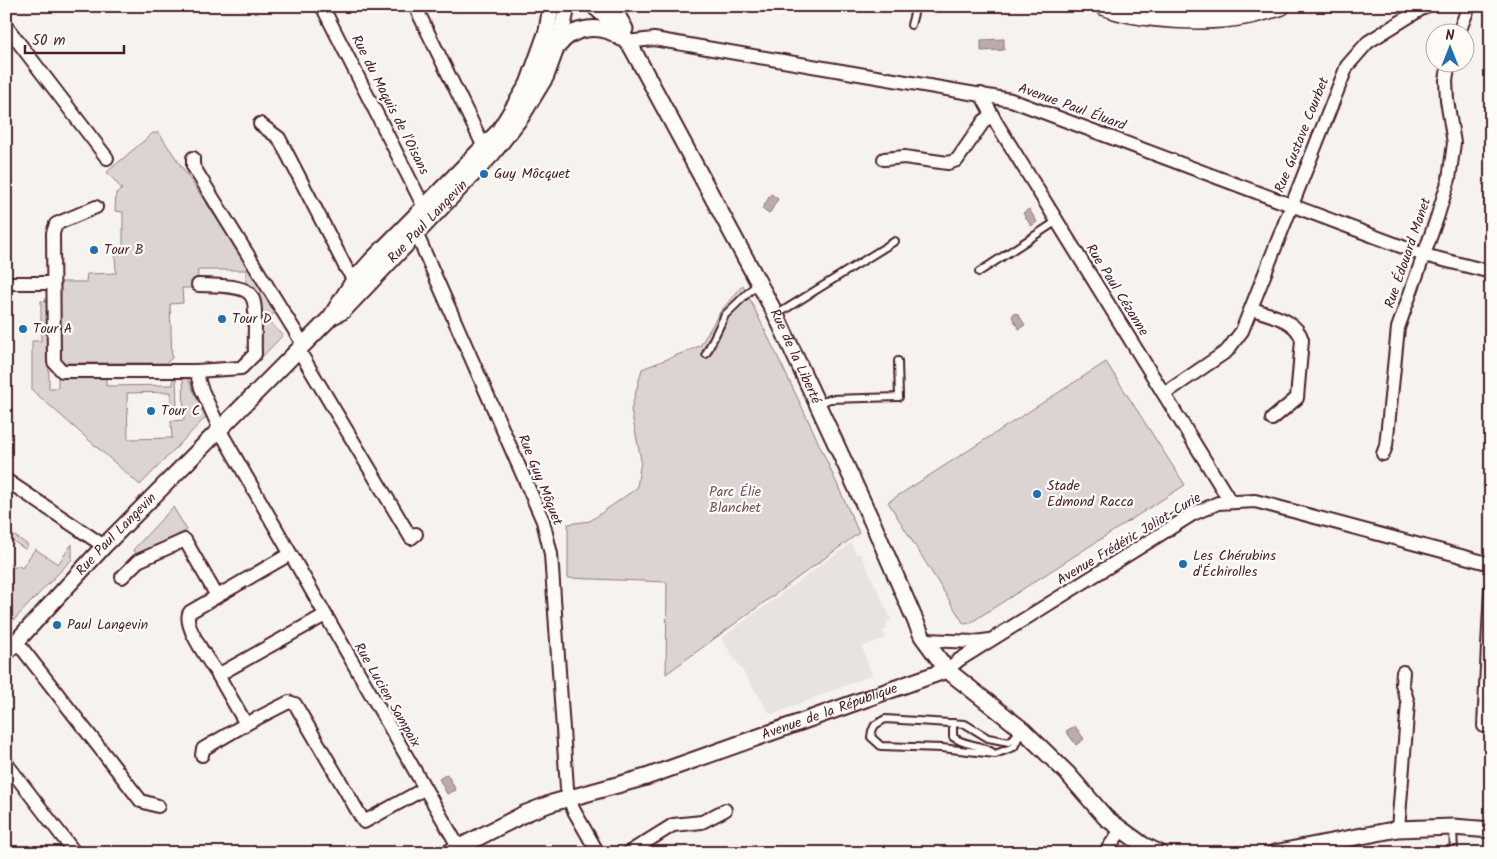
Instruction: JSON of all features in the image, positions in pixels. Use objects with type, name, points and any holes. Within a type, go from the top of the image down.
[{"type":"main road","points":[[1104,6],[1152,17],[1185,18],[1246,15],[1277,7]]},
{"type":"main road","points":[[1138,6],[1185,18]]},
{"type":"street","name":"Rue du Maquis de l'Oisans","points":[[322,6],[427,211]]},
{"type":"street","points":[[416,6],[488,150]]},
{"type":"street","name":"Rue Paul Langevin","points":[[158,806],[141,801],[12,648],[104,546],[331,317],[338,303],[358,285],[427,211],[521,117],[546,76],[556,49],[567,6]]},
{"type":"street","name":"Rue de la Liberté","points":[[594,6],[630,44]]},
{"type":"street","name":"Rue Gustave Courbet","points":[[1164,394],[1233,346],[1252,309],[1291,205],[1347,66],[1368,42],[1426,6]]},
{"type":"street","points":[[1463,22],[1469,6]]},
{"type":"street","name":"Rue Paul Langevin","points":[[488,150],[528,84],[547,31],[551,7]]},
{"type":"street","name":"Rue de la Liberté","points":[[613,8],[630,44],[776,315],[926,640],[947,670]]},
{"type":"street","points":[[6,26],[107,158]]},
{"type":"street","points":[[556,49],[564,38],[574,31],[604,29],[614,32],[630,44]]},
{"type":"street","name":"Avenue Paul Éluard","points":[[630,44],[654,39],[1011,100],[1424,255],[1491,272]]},
{"type":"street","name":"Rue Édouard Manet","points":[[1383,454],[1386,446],[1398,328],[1449,179],[1454,143],[1447,100],[1447,72]]},
{"type":"street","name":"Rue Paul Cézanne","points":[[981,94],[992,115],[1230,502]]},
{"type":"street","points":[[884,159],[904,157],[948,163],[957,160],[984,121],[992,115]]},
{"type":"street","points":[[260,124],[279,138],[358,285]]},
{"type":"street","points":[[194,158],[193,166],[301,347],[411,538],[416,534]]},
{"type":"street","points":[[96,208],[56,224],[53,233],[54,362],[62,371],[196,371],[241,368],[254,354],[254,300],[247,289],[234,286],[198,285]]},
{"type":"street","name":"Rue Guy Môquet","points":[[413,226],[543,520],[552,562],[567,788],[573,809],[598,853]]},
{"type":"street","points":[[6,283],[52,283]]},
{"type":"street","points":[[1252,309],[1290,324],[1300,333],[1302,340],[1297,398],[1272,419]]},
{"type":"street","points":[[196,371],[201,388],[220,428]]},
{"type":"street","name":"Rue Lucien Sampaix","points":[[220,428],[424,789],[453,850]]},
{"type":"street","points":[[6,480],[104,546]]},
{"type":"street","name":"Avenue Frédéric Joliot-Curie","points":[[947,670],[959,660],[1193,514],[1218,503],[1255,501],[1283,507],[1364,531],[1491,564]]},
{"type":"street","points":[[122,577],[138,561],[185,540],[217,596]]},
{"type":"street","points":[[246,724],[187,622],[190,612],[290,554]]},
{"type":"street","points":[[1484,726],[1491,588]]},
{"type":"street","points":[[218,675],[325,615]]},
{"type":"street","name":"Avenue Frédéric Joliot-Curie","points":[[926,640],[975,642],[995,639]]},
{"type":"street","points":[[947,670],[1022,730],[1067,773],[1106,818],[1160,853]]},
{"type":"street","name":"Avenue de la République","points":[[453,850],[526,813],[646,777],[947,670]]},
{"type":"street","points":[[1398,828],[1408,703],[1402,684],[1403,672]]},
{"type":"street","points":[[202,755],[203,749],[289,702],[295,704],[364,822],[424,789]]},
{"type":"street","points":[[6,763],[75,853]]},
{"type":"street","points":[[628,853],[673,825],[702,822],[725,810]]},
{"type":"street","points":[[1274,853],[1398,828],[1453,827],[1491,830]]},
{"type":"street","points":[[1105,853],[1122,830]]},
{"type":"lane","points":[[911,25],[916,6]]},
{"type":"lane","points":[[978,272],[1057,221]]},
{"type":"lane","points":[[776,315],[896,241]]},
{"type":"lane","points":[[706,354],[725,315],[758,282]]},
{"type":"lane","points":[[818,404],[830,399],[899,397],[898,361]]},
{"type":"lane","points":[[885,719],[965,724],[996,741],[1009,742],[1022,730],[1014,747],[994,754],[942,748],[881,746],[871,736],[874,725],[885,719]]},
{"type":"lane","points":[[953,723],[953,736],[957,740],[982,746],[994,754]]},
{"type":"lane","points":[[1453,827],[1454,853]]},
{"type":"shaded area","points":[[1004,39],[1004,50],[981,51],[981,40]]},
{"type":"shaded area","points":[[771,194],[778,199],[769,214],[762,209]]},
{"type":"shaded area","points":[[1029,209],[1037,222],[1031,226],[1023,213]]},
{"type":"shaded area","points":[[1014,313],[1018,314],[1025,325],[1019,329],[1012,317]]},
{"type":"shaded area","points":[[851,543],[856,554],[860,553],[892,620],[886,623],[888,629],[883,631],[886,638],[862,647],[872,675],[771,715],[721,638]]},
{"type":"shaded area","points":[[1075,726],[1084,739],[1076,745],[1066,731]]},
{"type":"shaded area","points":[[447,774],[456,790],[447,794],[439,779]]},
{"type":"green space","points":[[153,133],[159,133],[278,310],[267,320],[283,335],[261,358],[256,355],[246,285],[246,270],[198,270],[197,288],[182,288],[183,303],[170,304],[172,358],[166,363],[65,363],[60,358],[60,282],[86,282],[87,274],[116,273],[115,254],[123,254],[123,212],[115,211],[116,193],[122,189],[107,172]]},
{"type":"green space","name":"Parc Élie Blanchet","points":[[743,285],[811,426],[859,533],[666,674],[667,582],[568,578],[568,524],[590,521],[637,488],[641,460],[631,410],[642,369],[700,346],[720,312]]},
{"type":"green space","points":[[41,301],[48,301],[49,388],[58,388],[58,376],[106,375],[106,386],[173,385],[173,375],[176,375],[177,411],[171,413],[171,392],[127,393],[128,439],[172,438],[171,421],[184,420],[183,375],[188,379],[206,417],[140,485],[32,390],[32,341],[41,341]]},
{"type":"green space","name":"Stade Edmond Racca","points":[[1106,362],[1185,485],[970,623],[964,624],[888,502]]},
{"type":"green space","points":[[173,507],[187,530],[139,556],[133,550]]},
{"type":"green space","points":[[6,530],[28,545],[25,549],[10,539],[6,545]]},
{"type":"green space","points":[[72,544],[72,559],[12,622],[6,617],[6,562],[15,568],[17,565],[22,568],[35,549],[58,564]]},
{"type":"place","name":"Guy Môcquet","points":[[484,174]]},
{"type":"place","name":"Tour B","points":[[94,250]]},
{"type":"place","name":"Tour D","points":[[222,319]]},
{"type":"place","name":"Tour A","points":[[23,329]]},
{"type":"place","name":"Tour C","points":[[151,411]]},
{"type":"place","name":"Stade Edmond Racca","points":[[1037,494]]},
{"type":"place","name":"Les Chérubins d'Échirolles","points":[[1183,564]]},
{"type":"place","name":"Paul Langevin","points":[[57,625]]}]
